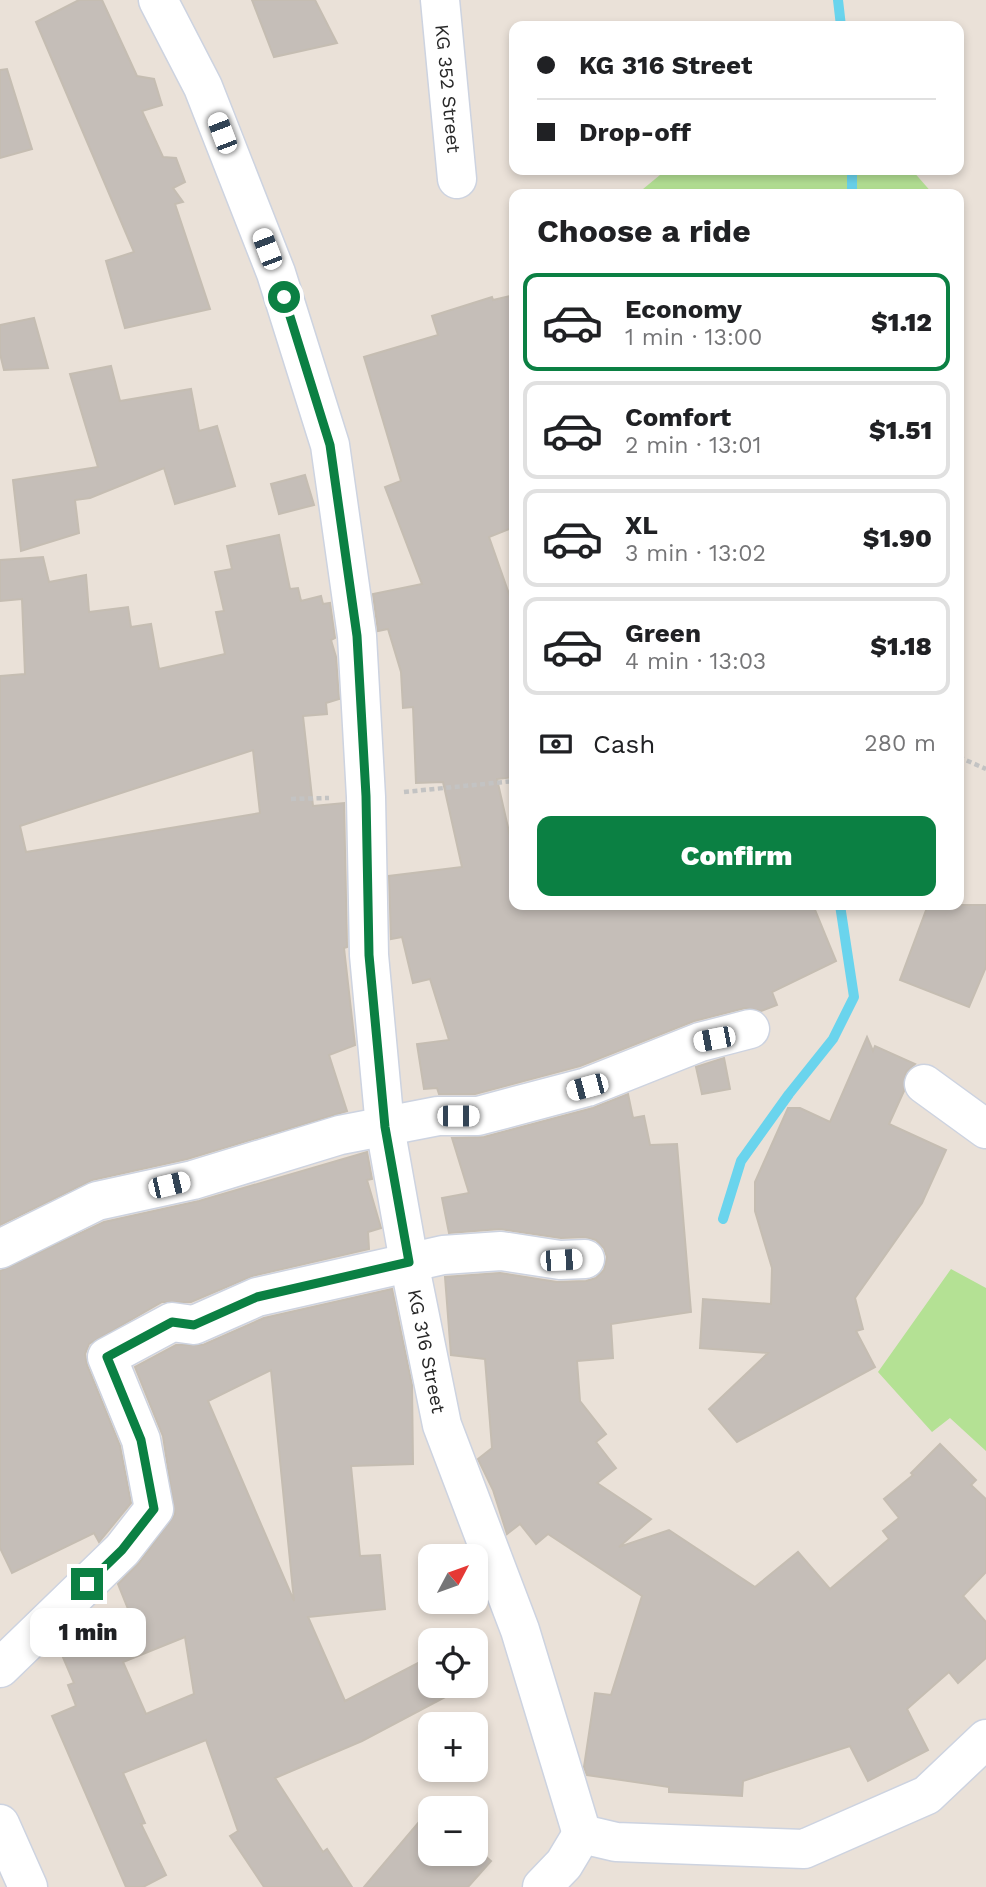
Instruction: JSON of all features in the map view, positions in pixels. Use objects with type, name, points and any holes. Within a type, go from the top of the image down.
[{"type":"street","name":"KG 316 Street","points":[[158,0],[203,87],[276,272],[330,445],[357,636],[366,796],[369,955],[385,1127],[409,1262],[442,1425],[520,1630],[582,1834]]},
{"type":"street","name":"KG 352 Street","points":[[440,0],[457,179]]},
{"type":"street","points":[[0,1249],[97,1202],[193,1180],[340,1135],[438,1116],[478,1116],[490,1113],[587,1087],[700,1042],[750,1029]]},
{"type":"street","points":[[924,1084],[986,1129]]},
{"type":"street","points":[[0,1668],[122,1550],[154,1509],[141,1440],[107,1357],[172,1322],[194,1325],[257,1297],[443,1255],[501,1251],[561,1260],[585,1259]]},
{"type":"street","points":[[542,1887],[564,1864],[582,1834],[616,1842],[804,1849],[927,1795],[986,1740]]},
{"type":"street","points":[[0,1824],[28,1887]]},
{"type":"path","points":[[964,759],[986,769]]},
{"type":"green space","points":[[660,175],[916,175],[929,189],[643,189]]},
{"type":"green space","points":[[951,1269],[986,1288],[986,1451],[950,1418],[932,1432],[878,1372]]},
{"type":"building","points":[[79,0],[102,0],[137,76],[154,79],[162,105],[142,111],[163,157],[176,158],[185,182],[173,188],[183,202],[175,204],[210,309],[125,328],[106,261],[134,252],[36,22]]},
{"type":"building","points":[[252,0],[315,0],[337,43],[274,57]]},
{"type":"building","points":[[7,69],[32,149],[0,158],[0,70]]},
{"type":"building","points":[[509,296],[509,529],[489,537],[509,594],[509,778],[497,779],[509,832],[509,910],[815,910],[836,961],[772,992],[777,1005],[761,1011],[745,1008],[694,1021],[580,1066],[475,1094],[439,1094],[437,1088],[424,1089],[417,1044],[449,1040],[430,979],[413,983],[402,937],[391,939],[389,876],[462,867],[443,782],[416,783],[413,707],[403,708],[401,672],[388,629],[378,631],[373,594],[422,584],[385,487],[401,481],[364,357],[438,335],[432,316],[492,297],[493,300]]},
{"type":"building","points":[[34,318],[48,368],[4,370],[0,354],[0,325]]},
{"type":"building","points":[[111,366],[120,401],[191,389],[199,431],[217,426],[235,486],[175,504],[164,468],[90,498],[75,500],[79,533],[21,551],[13,480],[98,467],[70,374]]},
{"type":"building","points":[[305,475],[314,505],[279,514],[271,484]]},
{"type":"building","points":[[279,535],[290,589],[298,588],[301,601],[321,596],[323,604],[330,603],[335,638],[331,640],[336,657],[339,699],[326,703],[327,714],[303,716],[313,806],[344,803],[347,947],[344,948],[355,1045],[329,1055],[347,1111],[187,1159],[92,1180],[0,1225],[0,676],[25,674],[22,599],[0,601],[0,560],[43,557],[49,582],[86,575],[89,612],[128,607],[131,627],[151,624],[159,669],[225,654],[216,612],[224,611],[215,572],[232,569],[227,546]],"holes":[[[253,750],[260,813],[26,852],[20,826]]]},
{"type":"building","points":[[964,905],[986,905],[986,967],[969,1007],[900,980],[926,910],[964,910]]},
{"type":"building","points":[[867,1037],[873,1051],[875,1046],[915,1064],[906,1072],[904,1091],[889,1124],[946,1150],[922,1203],[855,1298],[863,1329],[856,1331],[875,1367],[737,1442],[709,1409],[768,1353],[700,1348],[703,1299],[771,1304],[772,1268],[755,1211],[755,1182],[788,1108],[800,1108],[830,1122]]},
{"type":"building","points":[[724,1058],[730,1089],[702,1094],[696,1067]]},
{"type":"building","points":[[628,1094],[633,1118],[644,1116],[650,1145],[677,1144],[691,1312],[611,1324],[613,1358],[577,1361],[580,1401],[606,1434],[596,1442],[616,1468],[597,1483],[651,1519],[619,1547],[669,1530],[755,1587],[798,1552],[830,1589],[889,1539],[883,1531],[899,1518],[884,1499],[913,1475],[911,1473],[940,1444],[976,1480],[971,1485],[986,1499],[986,1572],[963,1596],[986,1622],[986,1658],[958,1683],[949,1672],[907,1709],[928,1750],[868,1781],[850,1746],[743,1781],[742,1796],[669,1792],[669,1787],[587,1775],[584,1767],[595,1693],[611,1695],[642,1596],[548,1534],[536,1544],[520,1524],[507,1534],[493,1490],[478,1459],[492,1448],[485,1359],[451,1355],[445,1277],[500,1273],[557,1282],[586,1281],[596,1278],[604,1270],[607,1257],[604,1248],[596,1240],[585,1237],[561,1238],[500,1229],[449,1233],[442,1198],[469,1193],[452,1138],[484,1137],[593,1108]]},
{"type":"building","points":[[367,1152],[372,1179],[367,1180],[381,1228],[368,1232],[369,1249],[252,1276],[191,1302],[162,1302],[89,1344],[85,1354],[87,1365],[120,1446],[131,1503],[99,1542],[94,1533],[12,1573],[0,1548],[0,1271],[104,1222],[199,1201]]},
{"type":"building","points":[[392,1289],[412,1385],[413,1464],[351,1466],[360,1556],[380,1555],[385,1609],[308,1617],[345,1701],[418,1663],[418,1698],[443,1698],[362,1741],[275,1778],[323,1852],[327,1849],[352,1887],[264,1887],[230,1836],[238,1831],[206,1740],[123,1773],[145,1823],[141,1824],[166,1875],[143,1887],[126,1887],[52,1716],[76,1706],[68,1685],[74,1683],[62,1655],[134,1624],[118,1584],[139,1563],[175,1514],[163,1436],[135,1367],[176,1345],[203,1345],[264,1318]],"holes":[[[271,1370],[294,1601],[208,1401]],[[185,1637],[194,1694],[146,1714],[123,1662]]]},
{"type":"building","points":[[418,1823],[418,1866],[487,1866],[468,1887],[364,1887]]},
{"type":"waterway","points":[[838,0],[840,21]]},
{"type":"waterway","points":[[852,175],[852,189]]},
{"type":"waterway","points":[[723,1219],[741,1161],[833,1039],[854,997],[841,910]]},
{"type":"route","points":[[87,1584],[122,1550],[154,1509],[141,1440],[107,1357],[172,1322],[194,1325],[257,1297],[409,1262],[385,1127],[369,955],[366,796],[357,636],[330,445],[284,297]]}]
